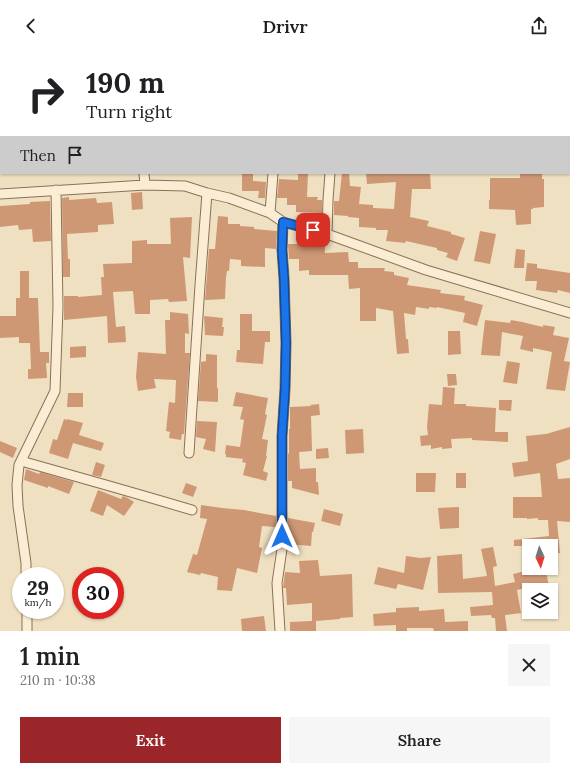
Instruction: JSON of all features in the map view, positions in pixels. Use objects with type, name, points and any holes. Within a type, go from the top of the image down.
[{"type":"street","points":[[144,174],[145,185]]},
{"type":"street","points":[[270,213],[273,174]]},
{"type":"street","points":[[327,234],[330,174]]},
{"type":"street","points":[[0,194],[145,185],[185,186],[229,198],[270,213],[283,222],[327,234],[426,270],[570,313]]},
{"type":"street","points":[[26,567],[18,506],[17,485],[19,465],[55,392],[58,307],[56,190]]},
{"type":"street","points":[[189,453],[207,193]]},
{"type":"street","points":[[280,631],[277,583],[282,549],[282,436],[286,343],[282,250],[283,222]]},
{"type":"street","points":[[21,461],[141,494],[192,510]]},
{"type":"street","points":[[26,619],[27,631]]},
{"type":"building","points":[[242,174],[253,174],[253,181],[266,182],[265,198],[258,198],[259,191],[242,191]]},
{"type":"building","points":[[298,174],[308,174],[307,197],[318,197],[317,200],[322,200],[322,213],[296,212],[296,205],[287,205],[287,198],[277,198],[279,179],[298,180]]},
{"type":"building","points":[[342,174],[349,174],[350,186],[361,187],[359,204],[373,205],[373,208],[394,209],[396,182],[367,184],[366,174],[430,174],[431,189],[412,189],[410,217],[429,221],[427,226],[451,232],[451,234],[465,238],[457,261],[446,257],[448,253],[437,250],[437,248],[406,241],[405,243],[386,241],[388,230],[376,230],[376,228],[359,227],[359,218],[334,215],[334,201],[339,201]]},
{"type":"building","points":[[520,174],[542,174],[542,179],[544,179],[544,207],[531,209],[531,224],[516,225],[515,210],[489,209],[490,178],[520,178]]},
{"type":"building","points":[[142,192],[143,209],[132,210],[131,193]]},
{"type":"building","points":[[69,197],[69,200],[96,198],[97,203],[112,202],[114,224],[98,225],[98,232],[67,234],[68,259],[70,259],[70,277],[63,277],[62,198]]},
{"type":"building","points":[[50,201],[51,241],[33,242],[32,229],[19,230],[18,225],[0,227],[0,206]]},
{"type":"building","points":[[218,216],[228,217],[228,224],[240,224],[240,226],[254,227],[254,229],[277,231],[276,249],[265,248],[265,267],[241,266],[241,260],[230,259],[229,271],[227,271],[226,277],[225,299],[205,300],[209,249],[215,249]]},
{"type":"building","points":[[192,217],[190,258],[183,257],[187,301],[169,302],[168,299],[150,300],[150,314],[135,314],[133,291],[113,292],[116,327],[125,326],[126,342],[108,343],[107,316],[64,320],[64,296],[78,297],[102,295],[101,277],[104,277],[103,264],[132,263],[132,241],[147,240],[147,244],[171,244],[170,218]]},
{"type":"building","points":[[480,231],[496,234],[490,264],[474,261]]},
{"type":"building","points":[[308,242],[308,246],[325,246],[325,253],[348,252],[349,262],[358,262],[358,268],[385,268],[384,271],[394,272],[394,275],[409,278],[407,285],[441,290],[440,293],[465,296],[464,300],[483,305],[477,326],[463,322],[465,313],[437,307],[429,307],[429,309],[416,307],[415,315],[404,313],[406,339],[408,339],[409,353],[397,354],[393,311],[376,308],[376,321],[360,321],[360,288],[349,289],[348,275],[309,275],[309,270],[299,271],[299,259],[289,259],[288,244]]},
{"type":"building","points":[[516,249],[525,250],[524,268],[514,268]]},
{"type":"building","points":[[527,263],[537,264],[537,268],[570,273],[570,293],[558,290],[557,293],[536,290],[537,281],[525,281]]},
{"type":"building","points":[[20,271],[29,271],[29,298],[38,298],[40,352],[49,352],[49,363],[46,363],[47,378],[28,379],[28,369],[31,369],[30,343],[19,343],[19,337],[0,338],[0,316],[16,316],[16,298],[20,298]]},
{"type":"building","points":[[170,312],[188,314],[189,334],[185,333],[185,353],[190,353],[184,434],[182,434],[181,440],[169,438],[170,432],[166,431],[169,402],[175,403],[176,380],[154,379],[156,388],[138,391],[136,377],[138,352],[166,354],[165,320],[170,320]]},
{"type":"building","points":[[240,314],[252,314],[252,331],[270,331],[270,342],[265,342],[263,364],[236,362],[237,350],[240,350]]},
{"type":"building","points":[[204,316],[223,318],[223,336],[205,335]]},
{"type":"building","points":[[485,320],[510,323],[511,320],[543,327],[543,325],[555,327],[553,335],[569,338],[564,361],[570,362],[565,391],[546,389],[552,352],[533,348],[533,352],[520,349],[523,336],[502,332],[500,356],[481,355]]},
{"type":"building","points":[[448,331],[460,331],[461,354],[448,355]]},
{"type":"building","points":[[86,346],[86,357],[70,358],[70,347]]},
{"type":"building","points":[[206,354],[217,355],[218,402],[198,401],[201,362],[206,361]]},
{"type":"building","points":[[507,361],[520,363],[517,384],[503,382]]},
{"type":"building","points":[[447,374],[456,374],[457,385],[448,386]]},
{"type":"building","points":[[443,387],[455,388],[454,404],[496,408],[495,432],[508,432],[508,442],[472,440],[472,438],[451,439],[452,448],[442,449],[442,447],[431,449],[431,445],[421,446],[420,436],[428,435],[427,427],[429,404],[442,405]]},
{"type":"building","points":[[236,392],[268,398],[265,414],[267,415],[262,439],[268,440],[267,456],[263,471],[268,473],[266,481],[243,475],[246,463],[242,462],[243,459],[226,457],[226,445],[240,447],[244,420],[240,419],[243,407],[233,406]]},
{"type":"building","points":[[68,393],[83,393],[83,407],[67,407]]},
{"type":"building","points":[[499,400],[512,400],[511,411],[499,410]]},
{"type":"building","points":[[319,404],[320,415],[311,416],[312,451],[299,452],[300,469],[316,468],[316,482],[318,482],[319,495],[292,488],[292,481],[288,481],[288,454],[290,407]]},
{"type":"building","points":[[64,419],[83,423],[79,435],[104,443],[101,451],[73,443],[68,459],[49,453],[53,439],[57,440]]},
{"type":"building","points":[[197,421],[217,422],[215,452],[203,449],[206,439],[196,437]]},
{"type":"building","points":[[570,427],[570,459],[556,464],[558,479],[570,478],[570,522],[557,521],[560,553],[558,553],[558,539],[523,539],[549,536],[548,520],[538,520],[538,518],[513,518],[513,497],[542,497],[540,473],[514,477],[512,463],[528,461],[526,436],[546,434]]},
{"type":"building","points":[[363,429],[364,453],[346,454],[345,430]]},
{"type":"building","points":[[0,441],[17,448],[13,458],[0,452]]},
{"type":"building","points":[[328,448],[329,458],[316,459],[316,449]]},
{"type":"building","points":[[96,462],[105,465],[101,477],[92,475]]},
{"type":"building","points":[[26,469],[39,474],[40,472],[74,482],[69,494],[48,486],[48,488],[24,480]]},
{"type":"building","points":[[416,473],[436,473],[435,492],[416,492]]},
{"type":"building","points":[[456,473],[466,473],[466,488],[456,488]]},
{"type":"building","points":[[186,483],[197,487],[193,497],[182,493]]},
{"type":"building","points":[[98,490],[121,499],[123,496],[126,497],[134,502],[124,516],[107,505],[103,516],[90,511]]},
{"type":"building","points":[[201,505],[244,510],[276,516],[276,527],[262,526],[259,547],[262,548],[257,573],[237,568],[232,591],[217,590],[218,577],[201,573],[200,575],[187,572],[193,554],[197,555],[207,519],[200,518]]},
{"type":"building","points":[[459,507],[459,528],[440,529],[438,508]]},
{"type":"building","points":[[324,509],[343,514],[340,526],[321,521]]},
{"type":"building","points":[[288,518],[315,523],[312,532],[311,546],[288,544]]},
{"type":"building","points":[[522,539],[522,546],[514,546],[514,540]]},
{"type":"building","points":[[493,547],[497,566],[493,567],[495,586],[515,582],[513,574],[522,572],[522,575],[547,575],[548,583],[522,583],[522,589],[517,590],[521,613],[505,615],[507,631],[496,631],[495,618],[492,618],[491,615],[471,616],[470,607],[493,605],[492,592],[438,593],[437,556],[462,554],[463,579],[487,576],[481,549]]},
{"type":"building","points":[[406,556],[420,558],[431,557],[423,590],[398,584],[396,589],[374,584],[378,567],[404,573]]},
{"type":"building","points":[[318,560],[320,576],[352,574],[353,617],[316,621],[316,631],[290,631],[290,622],[312,621],[312,603],[287,605],[286,588],[283,588],[285,572],[300,573],[299,561]]},
{"type":"building","points":[[419,607],[419,611],[444,609],[445,622],[468,621],[468,631],[434,631],[433,628],[407,628],[407,631],[396,631],[396,625],[374,626],[373,614],[396,612],[396,608]]},
{"type":"building","points":[[264,616],[266,631],[242,631],[241,619]]},
{"type":"route","points":[[282,536],[282,436],[286,343],[282,250],[283,222],[313,230]]}]
